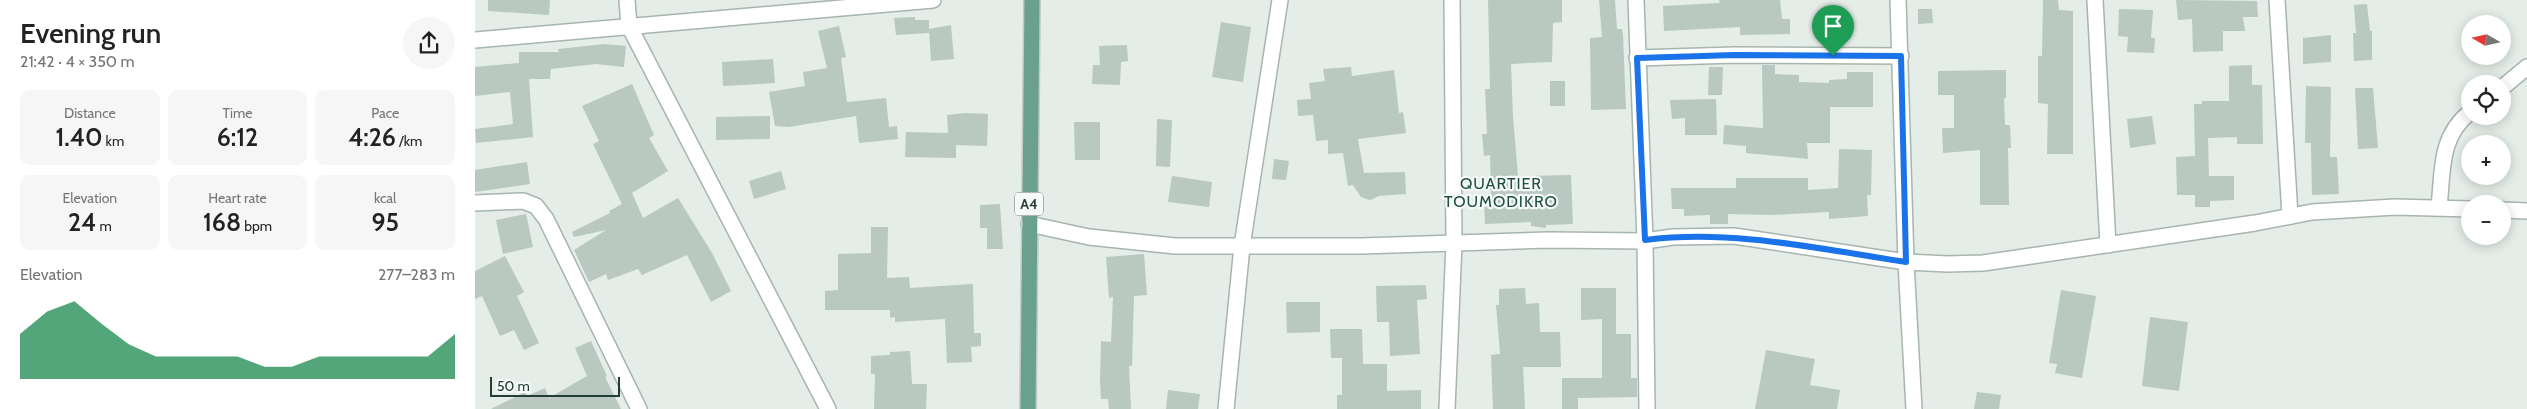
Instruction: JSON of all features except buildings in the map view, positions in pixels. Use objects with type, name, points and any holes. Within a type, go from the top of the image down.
[{"type":"main road","name":"A4","points":[[1028,409],[1032,0]]},
{"type":"street","points":[[627,0],[629,26],[828,409]]},
{"type":"street","points":[[475,40],[933,0]]},
{"type":"street","points":[[1226,409],[1242,246],[1280,0]]},
{"type":"street","points":[[1447,409],[1454,243],[1452,0]]},
{"type":"street","points":[[1636,0],[1645,240],[1647,409]]},
{"type":"street","points":[[1898,0],[1906,262],[1914,409]]},
{"type":"street","points":[[2095,0],[2107,245]]},
{"type":"street","points":[[2277,0],[2290,216]]},
{"type":"street","points":[[1637,58],[1735,55],[1901,56]]},
{"type":"street","points":[[2511,80],[2527,67]]},
{"type":"street","points":[[2439,208],[2449,136],[2461,119]]},
{"type":"street","points":[[475,203],[523,201],[536,206],[546,219],[639,409]]},
{"type":"street","points":[[1029,224],[1068,233],[1129,243],[1242,246],[1645,240],[1673,237],[1734,236],[1906,262],[1948,264],[1983,263],[2312,212],[2348,209],[2461,209]]},
{"type":"street","points":[[2511,210],[2527,211]]},
{"type":"district","name":"QUARTIER TOUMODIKRO","points":[[1501,192]]},
{"type":"route","points":[[1735,55],[1833,56],[1901,56],[1906,262],[1734,236],[1706,235],[1645,240],[1637,58],[1735,55]]}]
